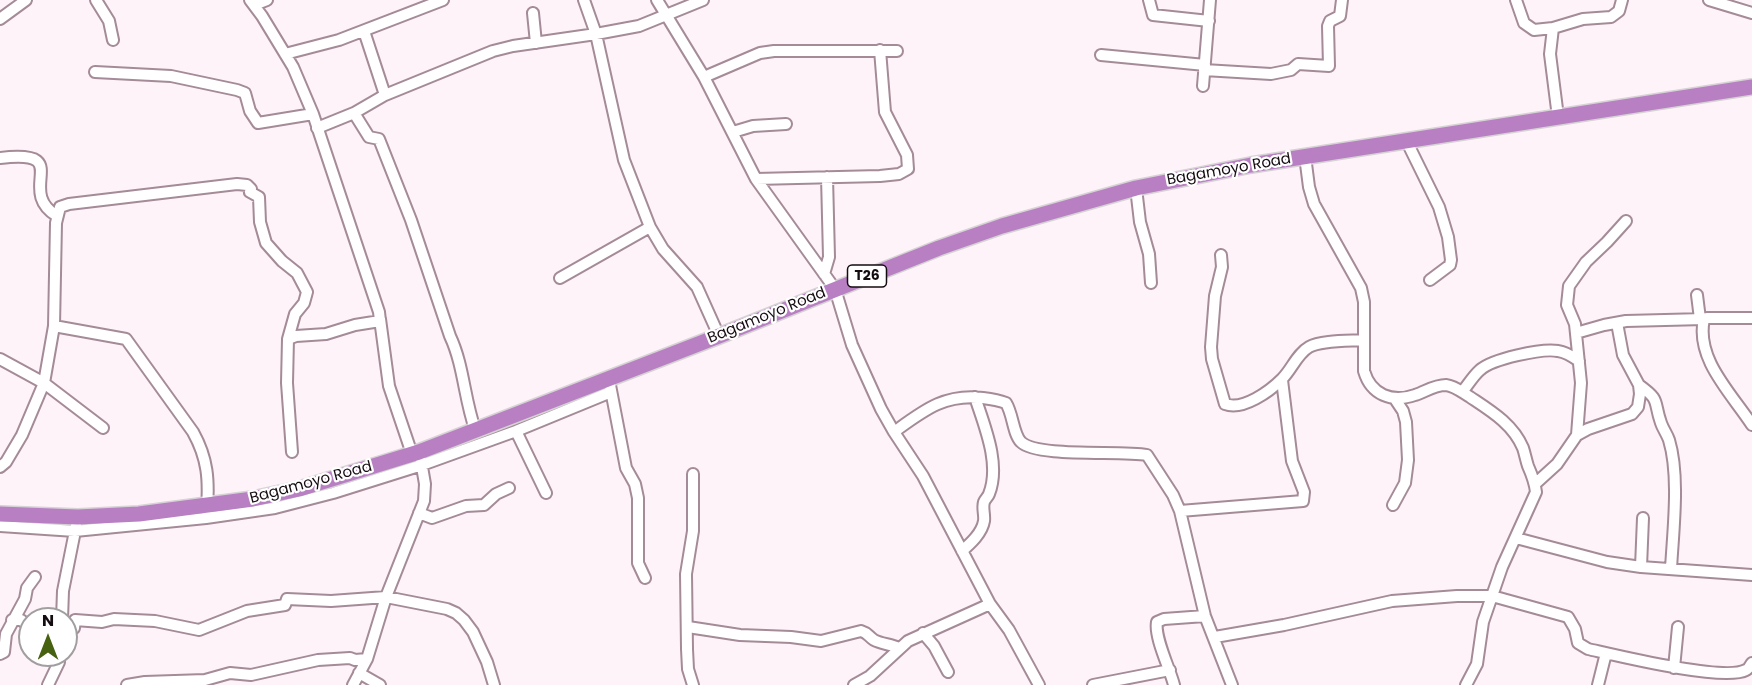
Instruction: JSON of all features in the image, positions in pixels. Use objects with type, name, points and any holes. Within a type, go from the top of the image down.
[{"type":"highway","name":"Bagamoyo Road","points":[[0,514],[76,524],[139,514],[207,512],[288,491],[366,476],[418,457],[475,429],[610,385],[719,336],[1002,226],[1136,188],[1305,156],[1752,87]]},
{"type":"street","points":[[0,19],[26,0]]},
{"type":"street","points":[[96,0],[109,21],[113,40]]},
{"type":"street","points":[[267,0],[252,2],[285,54],[313,114],[380,319],[389,386],[418,457],[424,492],[424,501],[386,597],[367,659],[352,685]]},
{"type":"street","points":[[285,54],[364,31],[443,0]]},
{"type":"street","points":[[584,0],[596,34],[624,160],[650,227],[663,249],[697,287],[719,336]]},
{"type":"street","points":[[657,0],[704,77],[756,179],[835,289],[860,364],[894,432],[923,476],[990,604],[1014,637],[1039,685]]},
{"type":"street","points":[[317,128],[354,113],[385,95],[493,51],[639,26],[704,0]]},
{"type":"street","points":[[1149,0],[1153,15],[1209,21]]},
{"type":"street","points":[[1203,86],[1210,0]]},
{"type":"street","points":[[1101,55],[1271,75],[1286,72],[1298,64],[1329,66],[1328,27],[1330,21],[1340,16],[1342,0]]},
{"type":"street","points":[[1516,0],[1527,26],[1534,30],[1553,28],[1583,19],[1611,17],[1619,11],[1622,0]]},
{"type":"street","points":[[1709,0],[1752,13]]},
{"type":"street","points":[[533,13],[536,43]]},
{"type":"street","points":[[1553,28],[1550,54],[1558,117]]},
{"type":"street","points":[[364,31],[385,95]]},
{"type":"street","points":[[756,179],[898,174],[908,169],[908,155],[885,112],[880,50]]},
{"type":"street","points":[[704,77],[760,53],[774,51],[897,51]]},
{"type":"street","points":[[95,72],[171,76],[237,90],[245,93],[250,111],[258,123],[313,114]]},
{"type":"street","points":[[354,113],[369,137],[379,140],[411,220],[458,354],[466,400],[475,429]]},
{"type":"street","points":[[733,132],[753,126],[786,124]]},
{"type":"street","points":[[1406,140],[1439,207],[1448,237],[1450,265],[1430,280]]},
{"type":"street","points":[[0,158],[26,155],[37,159],[41,166],[39,185],[42,201],[45,207],[57,216]]},
{"type":"street","points":[[1305,156],[1314,204],[1361,288],[1364,302],[1364,371],[1374,390],[1395,399],[1417,395],[1440,386],[1454,387],[1500,417],[1512,430],[1523,447],[1535,484],[1536,492],[1483,622],[1477,664],[1466,685]]},
{"type":"street","points":[[824,274],[829,257],[827,177]]},
{"type":"street","points":[[0,467],[6,462],[22,435],[44,382],[54,326],[57,216],[60,207],[69,204],[237,184],[247,185],[250,192],[259,197],[260,222],[266,243],[282,261],[297,273],[307,292],[304,303],[295,314],[288,339],[287,382],[292,452]]},
{"type":"street","points":[[1136,188],[1140,222],[1149,254],[1151,283]]},
{"type":"street","points":[[1577,435],[1581,382],[1576,333],[1567,305],[1570,283],[1586,262],[1626,221]]},
{"type":"street","points":[[560,278],[650,227]]},
{"type":"street","points":[[1221,255],[1211,347],[1212,359],[1225,404],[1229,406],[1246,404],[1258,398],[1282,380],[1301,353],[1312,345],[1364,340]]},
{"type":"street","points":[[1696,295],[1702,319],[1703,340],[1714,372],[1752,425]]},
{"type":"street","points":[[1576,333],[1617,323],[1644,320],[1752,318]]},
{"type":"street","points":[[288,339],[297,336],[326,334],[355,325],[377,322],[380,319]]},
{"type":"street","points":[[1617,323],[1623,355],[1639,385],[1656,400],[1661,423],[1669,439],[1674,482],[1671,569]]},
{"type":"street","points":[[54,326],[126,339],[201,446],[206,459],[208,475],[207,512]]},
{"type":"street","points":[[1462,392],[1481,369],[1497,362],[1538,351],[1555,350],[1567,353],[1579,361]]},
{"type":"street","points":[[0,358],[44,382],[103,428]]},
{"type":"street","points":[[1180,511],[1303,501],[1304,492],[1292,461],[1282,380]]},
{"type":"street","points":[[418,457],[516,431],[610,385],[627,468],[635,484],[638,498],[638,562],[645,578]]},
{"type":"street","points":[[1535,484],[1557,464],[1577,435],[1636,411],[1640,402],[1639,385]]},
{"type":"street","points":[[894,432],[943,401],[952,398],[975,397],[1006,403],[1011,411],[1019,438],[1027,445],[1045,449],[1147,455],[1173,495],[1180,511],[1205,616],[1232,685]]},
{"type":"street","points":[[962,551],[982,527],[984,502],[989,494],[992,469],[988,438],[975,397]]},
{"type":"street","points":[[1393,505],[1405,483],[1408,460],[1406,422],[1403,411],[1395,399]]},
{"type":"street","points":[[516,431],[546,493]]},
{"type":"street","points":[[693,474],[693,531],[686,574],[688,669],[693,685]]},
{"type":"street","points":[[419,513],[432,518],[466,506],[484,505],[496,494],[509,488]]},
{"type":"street","points":[[1641,567],[1643,518]]},
{"type":"street","points":[[0,526],[76,524],[63,591],[62,607]]},
{"type":"street","points":[[1516,538],[1576,555],[1641,567],[1752,575]]},
{"type":"street","points":[[0,654],[4,652],[6,634],[12,620],[35,578]]},
{"type":"street","points":[[1215,637],[1284,625],[1392,601],[1445,596],[1492,596],[1563,614],[1571,620],[1578,643],[1606,653],[1674,668],[1734,672],[1747,670],[1752,663]]},
{"type":"street","points":[[78,620],[155,621],[199,630],[247,611],[285,605],[287,600],[332,601],[360,597],[386,597],[447,609],[456,613],[473,632],[494,685]]},
{"type":"street","points":[[855,685],[870,676],[899,648],[923,633],[990,604]]},
{"type":"street","points":[[1174,685],[1158,637],[1157,622],[1164,619],[1205,616]]},
{"type":"street","points":[[12,620],[18,620]]},
{"type":"street","points":[[688,627],[740,635],[821,641],[861,631],[868,633],[875,640],[899,648]]},
{"type":"street","points":[[1674,668],[1677,627]]},
{"type":"street","points":[[923,633],[934,646],[948,672]]},
{"type":"street","points":[[1598,685],[1606,653]]},
{"type":"street","points":[[127,685],[145,682],[206,680],[230,673],[251,675],[318,660],[367,659]]},
{"type":"street","points":[[48,685],[57,667]]},
{"type":"street","points":[[1093,685],[1170,670]]},
{"type":"street","points":[[255,673],[255,685]]},
{"type":"street","points":[[359,673],[380,685]]}]
